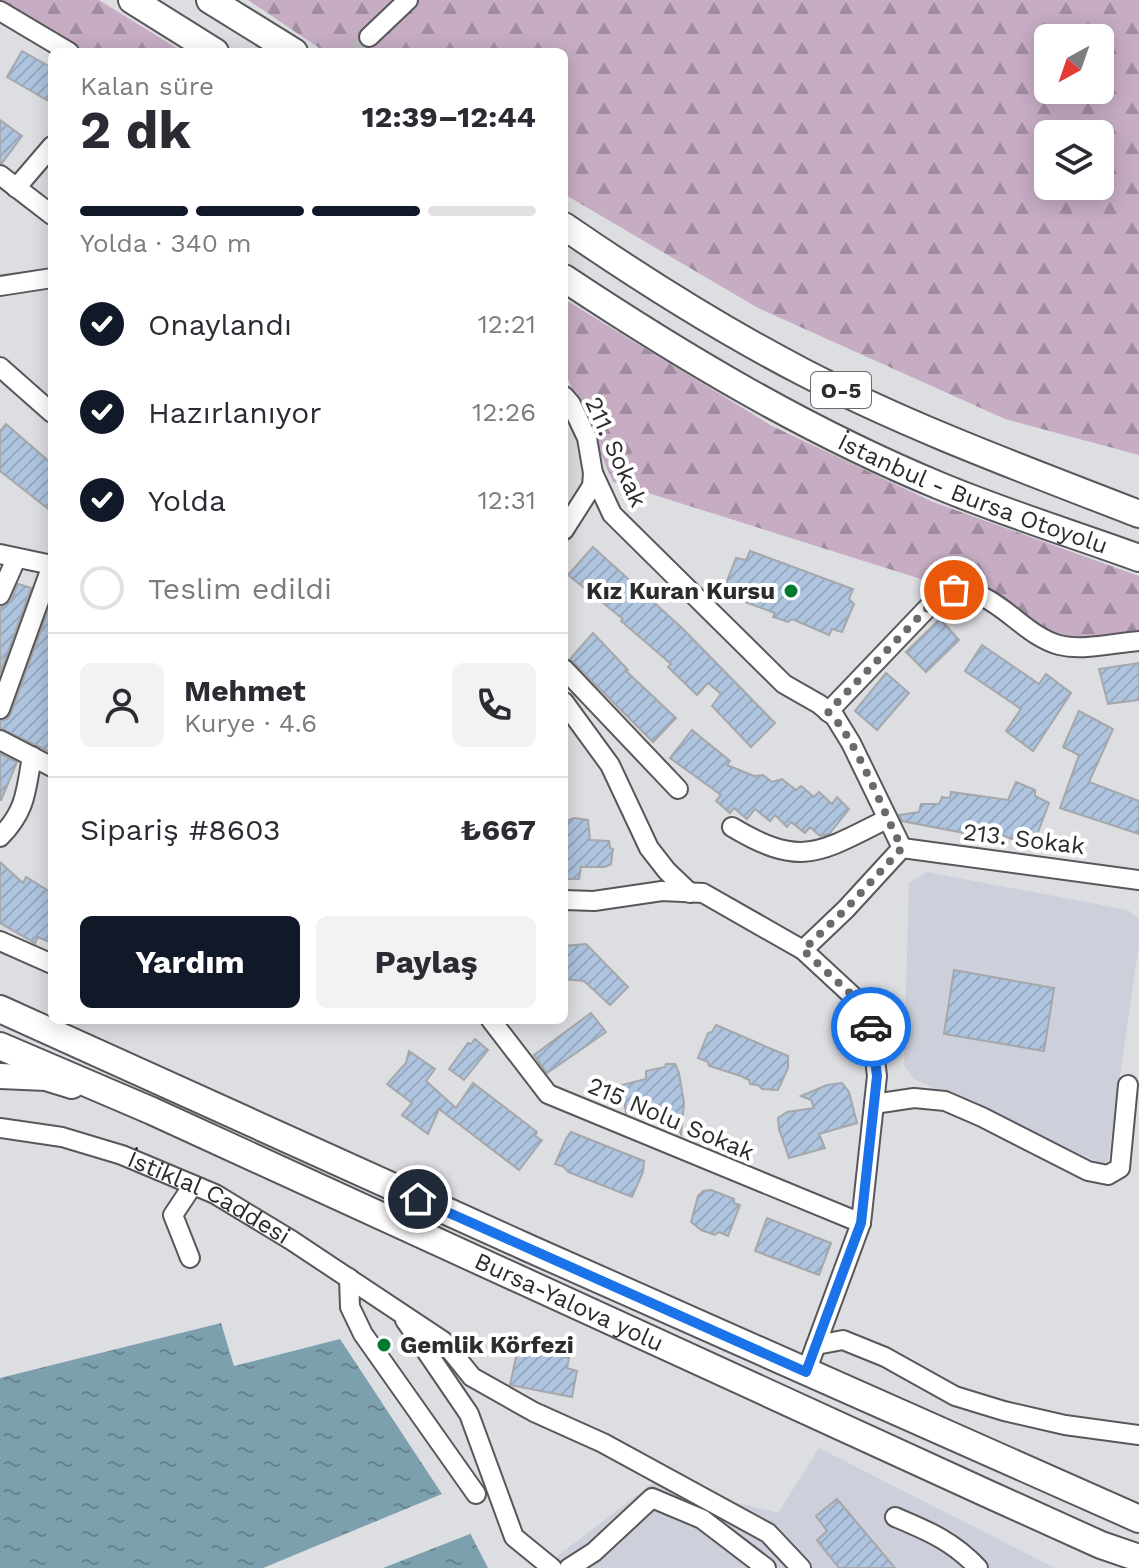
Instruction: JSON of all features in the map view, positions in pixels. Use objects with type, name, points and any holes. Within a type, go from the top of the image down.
[{"type":"highway","points":[[132,0],[209,48]]},
{"type":"highway","points":[[210,0],[288,48]]},
{"type":"highway","name":"İstanbul - Bursa Otoyolu","points":[[568,229],[639,278],[803,372],[950,440],[1139,514]]},
{"type":"highway","name":"İstanbul - Bursa Otoyolu","points":[[568,281],[780,410],[939,486],[1139,558]]},
{"type":"highway","name":"O-5","points":[[950,440],[1139,501]]},
{"type":"highway","name":"Bursa-Yalova yolu","points":[[0,1009],[1139,1519]]},
{"type":"highway","name":"Bursa-Yalova yolu","points":[[0,1046],[152,1111],[1101,1545],[1139,1558]]},
{"type":"main road","points":[[0,1001],[51,1032]]},
{"type":"main road","points":[[0,1076],[46,1078],[152,1111]]},
{"type":"street","points":[[369,37],[408,0]]},
{"type":"street","points":[[0,11],[62,48]]},
{"type":"street","points":[[16,188],[48,151]]},
{"type":"street","points":[[0,175],[48,212]]},
{"type":"street","points":[[0,286],[48,280]]},
{"type":"street","points":[[0,367],[48,409]]},
{"type":"street","name":"211. Sokak","points":[[568,401],[587,438],[593,473],[612,514],[784,684],[835,717],[851,743],[902,848]]},
{"type":"street","points":[[568,524],[592,486],[593,473]]},
{"type":"street","points":[[0,595],[8,556],[48,564]]},
{"type":"street","points":[[0,709],[48,576]]},
{"type":"street","points":[[828,712],[939,596],[954,590],[967,589],[1046,640],[1061,646],[1139,641]]},
{"type":"street","points":[[568,673],[678,789]]},
{"type":"street","points":[[568,707],[610,765],[649,848],[690,893]]},
{"type":"street","points":[[0,740],[48,765]]},
{"type":"street","points":[[0,837],[24,805],[32,756]]},
{"type":"street","points":[[732,827],[768,847],[803,853],[826,849],[887,819]]},
{"type":"street","points":[[803,950],[902,848]]},
{"type":"street","name":"213. Sokak","points":[[902,848],[1139,880]]},
{"type":"street","points":[[568,900],[594,901],[662,891],[703,893],[803,950],[869,1011],[877,1076],[861,1223],[806,1372]]},
{"type":"street","points":[[0,941],[48,962]]},
{"type":"street","name":"215 Nolu Sokak","points":[[494,1024],[548,1094],[861,1223]]},
{"type":"street","points":[[874,1104],[914,1098],[945,1101],[1088,1171],[1108,1175],[1120,1168],[1128,1085]]},
{"type":"street","name":"İstiklal Caddesi","points":[[0,1128],[62,1137],[100,1148],[215,1194],[443,1341],[472,1377],[534,1412],[603,1443],[768,1533],[801,1568]]},
{"type":"street","points":[[190,1258],[173,1215],[193,1185]]},
{"type":"street","points":[[349,1278],[350,1307],[363,1334],[476,1494]]},
{"type":"street","points":[[399,1311],[469,1414],[514,1537],[552,1568]]},
{"type":"street","points":[[816,1345],[843,1340],[885,1357],[955,1396],[1004,1411],[1065,1425],[1139,1435]]},
{"type":"street","points":[[569,1568],[594,1552],[652,1498],[702,1519],[766,1568]]},
{"type":"street","points":[[895,1517],[961,1549],[978,1568]]},
{"type":"shaded area","points":[[927,872],[1128,910],[1139,919],[1139,944],[1107,1166],[914,1079],[904,1065],[909,883]]},
{"type":"shaded area","points":[[819,1448],[1055,1568],[542,1568],[654,1482],[778,1513]]},
{"type":"green space","points":[[0,0],[99,0],[177,48],[58,48],[0,20]]},
{"type":"green space","points":[[248,0],[1139,0],[1139,455],[1005,419],[758,308],[568,196],[568,48],[319,48]]},
{"type":"green space","points":[[568,301],[772,426],[933,502],[1139,576],[1139,650],[1069,658],[940,585],[613,482],[568,379]]},
{"type":"water","points":[[221,1323],[234,1366],[340,1339],[442,1494],[263,1568],[0,1568],[0,1378]]},
{"type":"water","points":[[470,1534],[488,1568],[383,1568]]},
{"type":"building","points":[[22,51],[48,66],[48,101],[7,77]]},
{"type":"building","points":[[0,120],[22,136],[2,163],[0,163]]},
{"type":"building","points":[[6,424],[48,461],[48,509],[0,471],[0,431]]},
{"type":"building","points":[[593,547],[682,628],[775,723],[751,747],[712,706],[721,694],[708,683],[697,695],[668,667],[671,664],[621,621],[623,619],[568,575]]},
{"type":"building","name":"Kız Kuran Kursu","points":[[750,551],[853,589],[849,599],[854,604],[842,632],[832,629],[829,635],[792,619],[788,622],[773,617],[775,613],[739,600],[736,594],[724,589],[736,558],[746,560]]},
{"type":"building","points":[[18,584],[31,588],[0,674],[0,608],[11,601]]},
{"type":"building","points":[[48,611],[48,751],[0,728],[0,721],[7,719]]},
{"type":"building","points":[[940,619],[959,640],[926,672],[906,652]]},
{"type":"building","points":[[593,633],[626,671],[676,718],[653,742],[570,659]]},
{"type":"building","points":[[982,645],[1039,684],[1046,674],[1071,693],[1033,751],[1006,731],[1021,709],[965,671]]},
{"type":"building","points":[[1139,663],[1139,700],[1108,704],[1099,669]]},
{"type":"building","points":[[886,673],[909,693],[877,730],[855,711]]},
{"type":"building","points":[[1079,711],[1113,729],[1089,782],[1139,801],[1139,834],[1060,808],[1079,755],[1063,747]]},
{"type":"building","points":[[692,730],[730,761],[727,765],[754,776],[763,775],[772,782],[782,779],[796,790],[801,786],[814,797],[819,792],[832,804],[837,797],[849,809],[829,834],[820,836],[810,827],[805,833],[791,822],[787,827],[775,815],[770,821],[755,809],[747,819],[734,808],[730,813],[716,801],[721,795],[670,758]]},
{"type":"building","points":[[0,754],[17,762],[1,800],[0,800]]},
{"type":"building","points":[[1016,782],[1035,790],[1035,796],[1049,803],[1032,848],[982,826],[980,836],[902,821],[899,815],[919,812],[921,804],[939,804],[942,797],[950,798],[951,792],[1008,800]]},
{"type":"building","points":[[568,820],[588,820],[590,840],[609,841],[613,849],[611,864],[581,867],[579,879],[568,879]]},
{"type":"building","points":[[0,862],[23,883],[26,877],[48,891],[48,941],[38,937],[35,943],[0,923]]},
{"type":"building","points":[[586,944],[628,987],[610,1005],[584,981],[568,979],[568,946]]},
{"type":"building","points":[[954,970],[1054,988],[1044,1051],[944,1034]]},
{"type":"building","points":[[591,1013],[606,1032],[547,1073],[534,1055]]},
{"type":"building","points":[[716,1025],[788,1056],[788,1068],[778,1090],[762,1089],[741,1076],[709,1066],[708,1062],[698,1058],[708,1033]]},
{"type":"building","points":[[475,1039],[488,1050],[464,1080],[449,1069],[468,1043]]},
{"type":"building","points":[[409,1051],[435,1069],[426,1081],[456,1108],[473,1083],[537,1132],[535,1136],[542,1140],[519,1170],[439,1109],[428,1134],[402,1115],[412,1103],[387,1084],[406,1063]]},
{"type":"building","points":[[666,1064],[675,1064],[679,1073],[684,1103],[681,1134],[673,1117],[652,1119],[651,1113],[626,1113],[622,1085],[646,1079],[646,1071],[665,1067]]},
{"type":"building","points":[[842,1083],[849,1092],[857,1123],[819,1134],[825,1148],[789,1158],[778,1118],[787,1112],[814,1108],[811,1100],[801,1096],[827,1085]]},
{"type":"building","points":[[571,1132],[644,1161],[643,1172],[632,1197],[555,1164]]},
{"type":"building","points":[[711,1190],[734,1199],[734,1203],[740,1205],[728,1236],[701,1230],[691,1222],[698,1196],[703,1191]]},
{"type":"building","points":[[767,1218],[831,1243],[819,1275],[755,1251]]},
{"type":"building","points":[[518,1348],[569,1358],[567,1368],[577,1371],[572,1397],[510,1385]]},
{"type":"building","points":[[837,1499],[895,1568],[839,1568],[817,1540],[827,1531],[816,1516]]},
{"type":"tunnel","points":[[361,48],[369,37]]},
{"type":"way so far","points":[[871,1027],[869,1011],[803,950],[902,848],[851,743],[835,717],[828,712],[939,596],[954,590]]},
{"type":"place","name":"Kız Kuran Kursu","points":[[791,591]]},
{"type":"place","name":"Gemlik Körfezi","points":[[384,1345]]},
{"type":"route","points":[[418,1199],[806,1372],[861,1223],[877,1076],[871,1027]]}]
